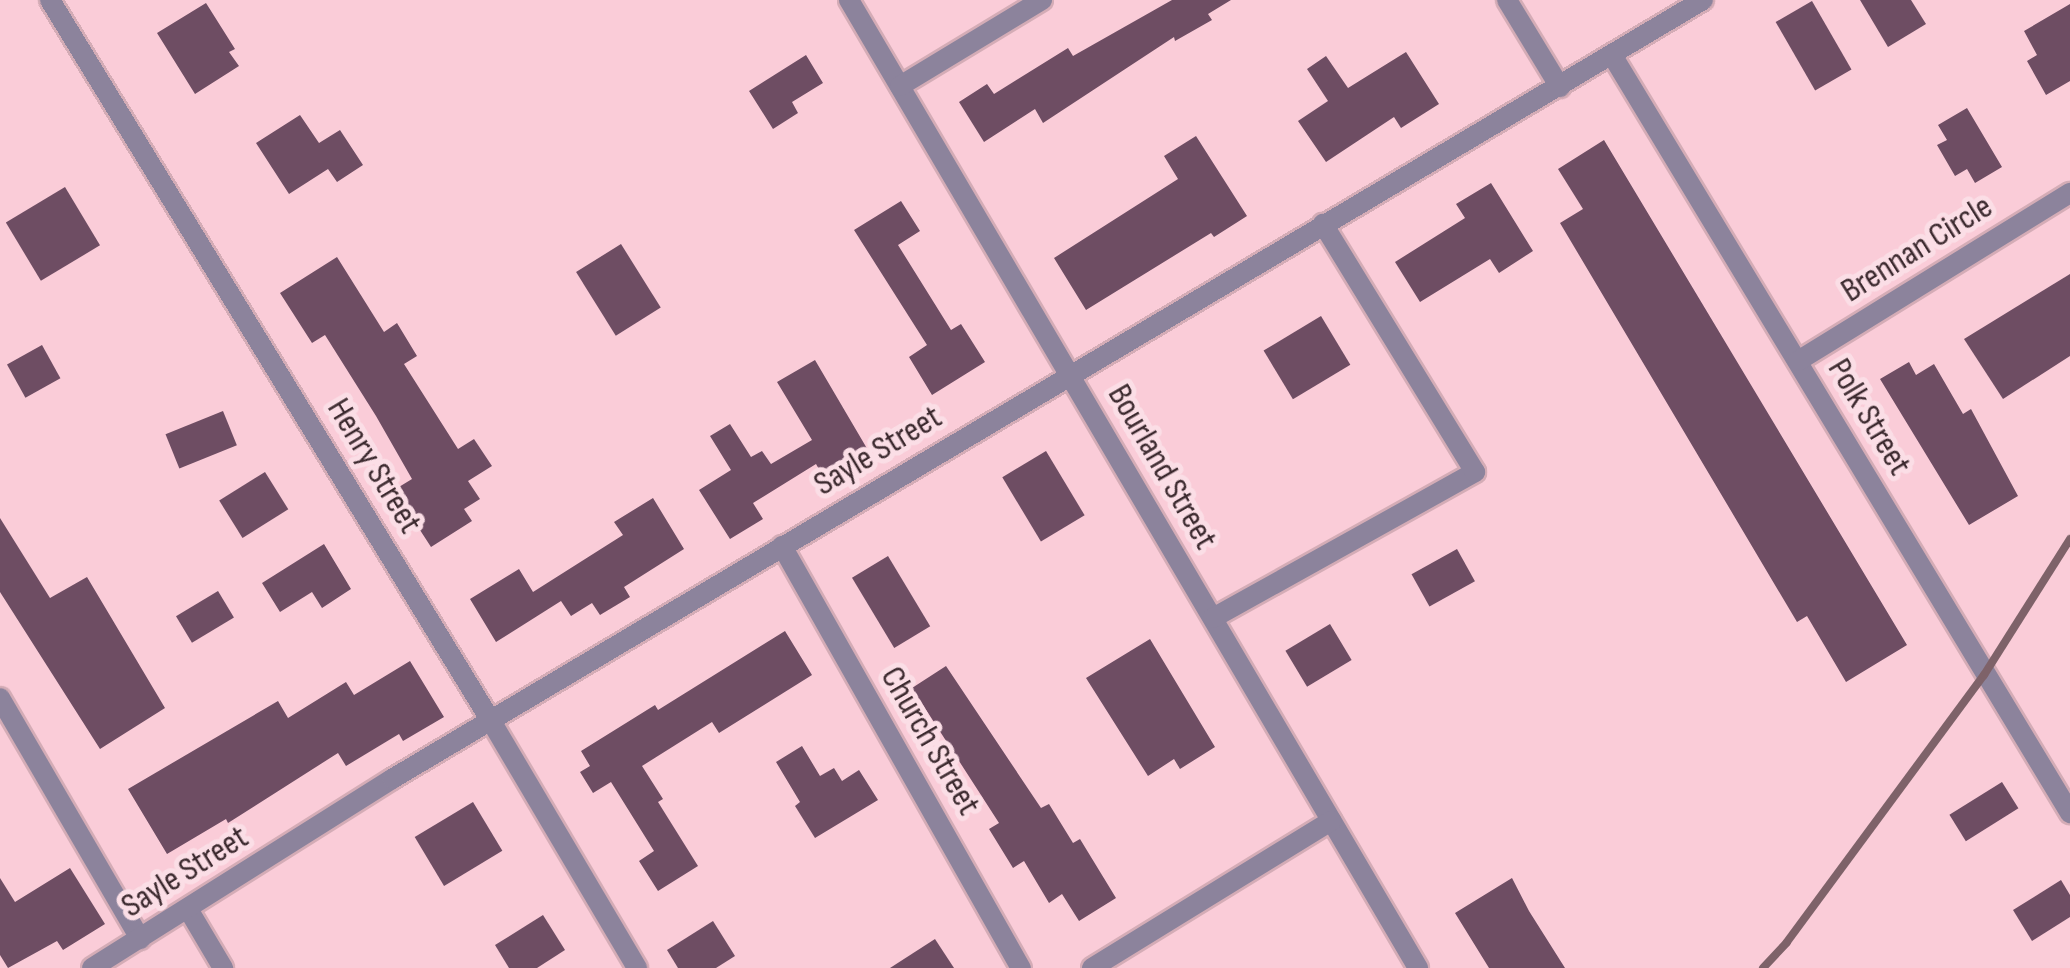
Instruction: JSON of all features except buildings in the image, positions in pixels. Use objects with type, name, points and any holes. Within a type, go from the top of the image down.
[{"type":"street","name":"Henry Street","points":[[50,0],[492,720],[637,968]]},
{"type":"street","name":"Bourland Street","points":[[849,0],[1418,968]]},
{"type":"street","points":[[900,86],[1042,0]]},
{"type":"street","points":[[1508,0],[1560,87]]},
{"type":"street","name":"Sayle Street","points":[[92,968],[492,720],[1703,0]]},
{"type":"street","name":"Polk Street","points":[[1612,55],[2070,813]]},
{"type":"street","name":"Brennan Circle","points":[[1798,360],[2070,193]]},
{"type":"street","points":[[1213,618],[1475,472],[1323,224]]},
{"type":"street","name":"Church Street","points":[[782,546],[1021,968]]},
{"type":"street","points":[[0,698],[140,939]]},
{"type":"street","points":[[1092,968],[1331,821]]},
{"type":"street","points":[[188,909],[223,968]]},
{"type":"railway","points":[[1763,968],[1787,942],[1984,675],[2070,539]]}]
